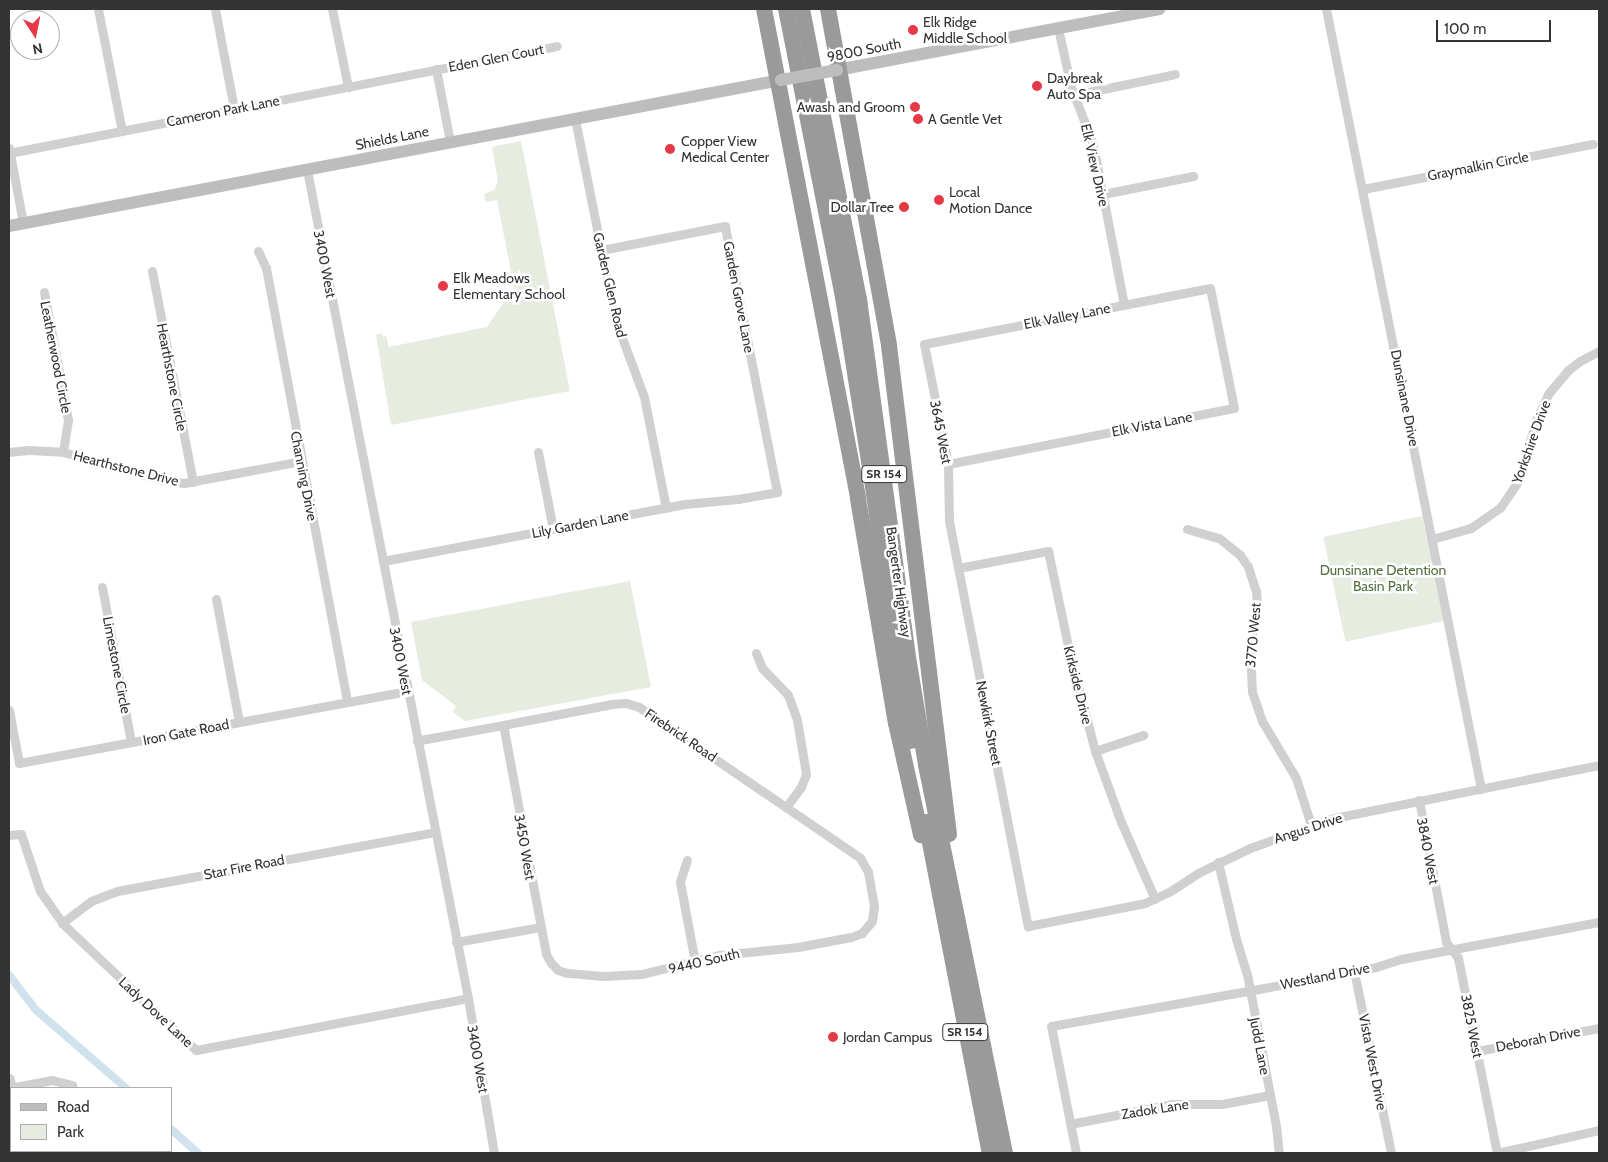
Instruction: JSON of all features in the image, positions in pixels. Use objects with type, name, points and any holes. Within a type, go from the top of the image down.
[{"type":"highway","points":[[764,9],[780,81],[858,499],[896,723],[954,939]]},
{"type":"highway","name":"Bangerter Highway","points":[[786,9],[844,306],[899,672],[991,1126]]},
{"type":"highway","name":"Bangerter Highway","points":[[802,9],[859,299],[919,722],[954,939]]},
{"type":"highway","points":[[828,9],[893,374],[954,939]]},
{"type":"highway","points":[[989,1153],[991,1126]]},
{"type":"highway","points":[[991,1126],[1007,1153]]},
{"type":"main road","name":"9800 South","points":[[780,81],[1159,9]]},
{"type":"main road","name":"Shields Lane","points":[[9,226],[575,118],[780,81]]},
{"type":"street","points":[[98,9],[122,131]]},
{"type":"street","points":[[215,9],[234,109]]},
{"type":"street","points":[[332,9],[348,87]]},
{"type":"street","name":"Dunsinane Drive","points":[[1326,9],[1481,788]]},
{"type":"street","name":"Elk View Drive","points":[[1058,28],[1074,95],[1089,132],[1124,305]]},
{"type":"street","name":"Eden Glen Court","points":[[436,69],[557,46]]},
{"type":"street","points":[[436,69],[450,142]]},
{"type":"street","name":"Cameron Park Lane","points":[[9,151],[122,131],[436,69]]},
{"type":"street","points":[[1074,95],[1174,74]]},
{"type":"street","name":"Garden Glen Road","points":[[575,118],[618,331],[644,396],[666,508]]},
{"type":"street","name":"Graymalkin Circle","points":[[1363,189],[1593,144]]},
{"type":"street","points":[[9,151],[23,223]]},
{"type":"street","name":"3400 West","points":[[307,170],[416,741],[468,998],[494,1153]]},
{"type":"street","points":[[1103,194],[1193,176]]},
{"type":"street","name":"Garden Grove Lane","points":[[601,250],[725,226],[777,492]]},
{"type":"street","name":"Channing Drive","points":[[258,251],[266,268],[347,702]]},
{"type":"street","name":"Hearthstone Circle","points":[[152,271],[193,482]]},
{"type":"street","name":"Elk Valley Lane","points":[[924,344],[1210,288]]},
{"type":"street","name":"Elk Vista Lane","points":[[948,464],[1234,408],[1210,288]]},
{"type":"street","name":"Leatherwood Circle","points":[[44,292],[68,420],[68,435],[63,452]]},
{"type":"street","name":"3645 West","points":[[924,344],[948,464],[948,521]]},
{"type":"street","name":"Yorkshire Drive","points":[[1432,539],[1471,528],[1500,508],[1518,483],[1538,418],[1548,394],[1567,371],[1580,361],[1599,351]]},
{"type":"street","name":"Hearthstone Drive","points":[[9,452],[28,450],[63,452],[168,482],[193,482],[302,461]]},
{"type":"street","points":[[538,452],[553,529]]},
{"type":"street","name":"Lily Garden Lane","points":[[383,561],[666,508],[777,492]]},
{"type":"street","name":"Newkirk Street","points":[[948,521],[1028,926]]},
{"type":"street","name":"3770 West","points":[[1187,529],[1219,538],[1236,551],[1248,566],[1256,591],[1257,604],[1249,661],[1252,692],[1262,721],[1296,778],[1311,825]]},
{"type":"street","name":"Kirkside Drive","points":[[958,568],[1048,551],[1071,660],[1095,751],[1121,822],[1154,899]]},
{"type":"street","name":"Limestone Circle","points":[[102,587],[131,742]]},
{"type":"street","points":[[216,599],[239,722]]},
{"type":"street","points":[[756,653],[762,668],[788,695],[797,720],[806,774],[801,787],[786,807]]},
{"type":"street","name":"Iron Gate Road","points":[[9,710],[19,763],[407,691]]},
{"type":"street","name":"Firebrick Road","points":[[416,741],[612,704],[633,705],[644,709],[862,861],[869,876],[874,916]]},
{"type":"street","name":"3450 West","points":[[503,725],[540,927],[546,954],[554,967]]},
{"type":"street","points":[[1095,751],[1143,735]]},
{"type":"street","name":"Angus Drive","points":[[1028,926],[1134,906],[1154,899],[1218,862],[1311,825],[1357,812],[1599,765]]},
{"type":"street","name":"3840 West","points":[[1418,800],[1438,902]]},
{"type":"street","name":"Star Fire Road","points":[[62,923],[91,901],[117,891],[435,832]]},
{"type":"street","name":"Lady Dove Lane","points":[[9,834],[21,834],[33,876],[40,891],[62,923],[196,1050],[468,998]]},
{"type":"street","points":[[687,860],[680,882],[695,962]]},
{"type":"street","name":"Judd Lane","points":[[1218,862],[1250,991],[1279,1153]]},
{"type":"street","name":"3825 West","points":[[1438,902],[1446,942],[1458,958],[1497,1153]]},
{"type":"street","name":"9440 South","points":[[554,967],[567,973],[616,976],[657,972],[732,953],[798,947],[851,937],[866,929],[874,916]]},
{"type":"street","name":"Westland Drive","points":[[1070,1124],[1051,1026],[1250,991],[1354,971],[1401,959],[1599,922]]},
{"type":"street","points":[[456,942],[540,927]]},
{"type":"street","name":"Vista West Drive","points":[[1354,971],[1391,1153]]},
{"type":"street","name":"Deborah Drive","points":[[1477,1051],[1599,1028]]},
{"type":"street","points":[[10,1087],[52,1080],[72,1085]]},
{"type":"street","name":"Zadok Lane","points":[[1070,1124],[1174,1104],[1222,1104],[1270,1095]]},
{"type":"street","points":[[1070,1124],[1076,1153]]},
{"type":"street","points":[[1497,1153],[1599,1130]]},
{"type":"green space","points":[[521,141],[570,391],[391,425],[376,335],[382,333],[383,337],[386,336],[389,347],[487,327],[514,287],[497,200],[486,202],[484,194],[494,190],[498,182],[492,147]]},
{"type":"green space","name":"Dunsinane Detention Basin Park","points":[[1422,516],[1444,621],[1345,642],[1323,537]]},
{"type":"green space","points":[[630,581],[651,687],[465,721],[453,712],[456,706],[422,680],[411,622]]},
{"type":"waterway","points":[[9,975],[36,1010],[125,1087]]},
{"type":"waterway","points":[[172,1130],[198,1153]]},
{"type":"place","name":"Elk Ridge Middle School","points":[[913,30]]},
{"type":"place","name":"Daybreak Auto Spa","points":[[1037,86]]},
{"type":"place","name":"Awash and Groom","points":[[915,107]]},
{"type":"place","name":"A Gentle Vet","points":[[918,119]]},
{"type":"place","name":"Copper View Medical Center","points":[[670,149]]},
{"type":"place","name":"Local Motion Dance","points":[[939,200]]},
{"type":"place","name":"Dollar Tree","points":[[904,207]]},
{"type":"place","name":"Elk Meadows Elementary School","points":[[443,286]]},
{"type":"place","name":"Jordan Campus","points":[[833,1037]]}]
